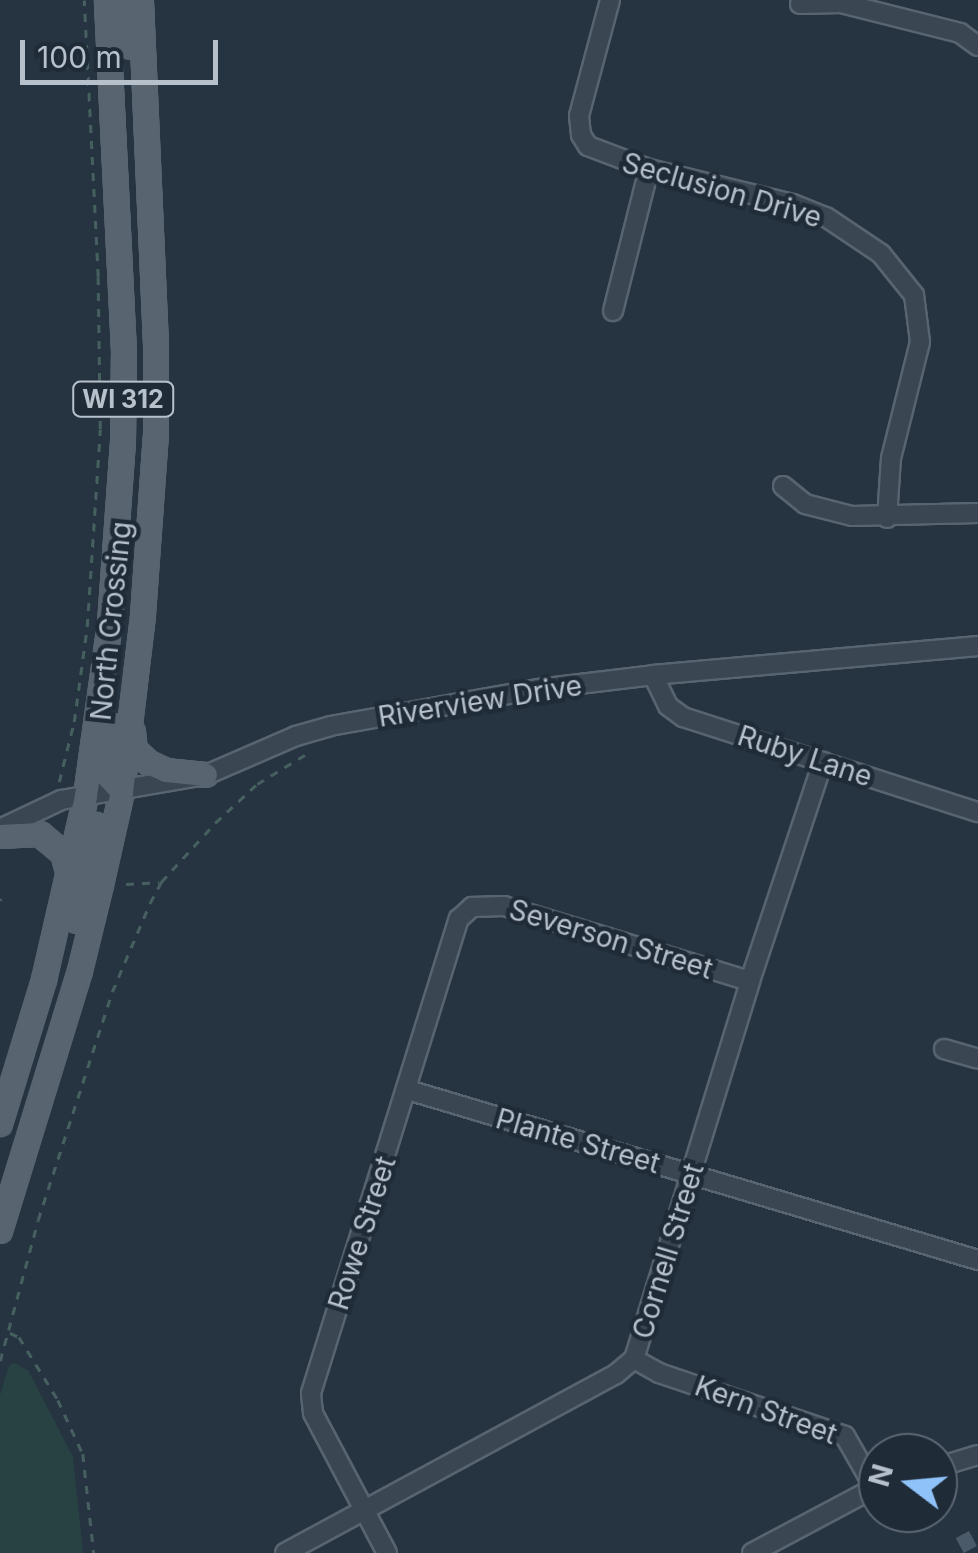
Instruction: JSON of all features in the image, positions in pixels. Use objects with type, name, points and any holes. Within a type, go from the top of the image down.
[{"type":"main road","name":"North Crossing","points":[[0,1124],[68,882],[86,796],[118,534],[124,352],[107,0]]},
{"type":"main road","points":[[124,0],[148,164]]},
{"type":"main road","name":"North Crossing","points":[[0,1231],[54,1058],[122,792],[132,710],[156,435],[141,0]]},
{"type":"main road","points":[[118,534],[122,632],[108,769],[110,780],[122,792]]},
{"type":"main road","points":[[132,710],[133,742],[141,757],[166,770],[206,775]]},
{"type":"main road","points":[[54,1058],[97,815],[96,803],[86,796]]},
{"type":"main road","points":[[0,832],[33,832],[54,842],[68,862],[68,882]]},
{"type":"street","name":"Seclusion Drive","points":[[610,0],[579,116],[581,135],[600,154],[793,204],[826,217],[881,254],[914,294],[920,342],[892,458],[887,518]]},
{"type":"street","points":[[800,4],[841,3],[960,33],[978,46]]},
{"type":"street","points":[[613,311],[649,169]]},
{"type":"street","points":[[783,486],[806,504],[887,518],[978,513]]},
{"type":"street","name":"Riverview Drive","points":[[0,832],[61,800],[206,775],[296,736],[330,726],[538,689],[653,674],[978,646]]},
{"type":"street","name":"Ruby Lane","points":[[653,674],[668,706],[683,717],[978,812]]},
{"type":"street","name":"Cornell Street","points":[[285,1553],[616,1374],[634,1359],[750,982],[823,762]]},
{"type":"street","name":"Severson Street","points":[[472,907],[504,906],[750,982]]},
{"type":"street","name":"Rowe Street","points":[[386,1553],[312,1413],[311,1394],[408,1090],[453,932],[472,907]]},
{"type":"street","points":[[944,1049],[978,1059]]},
{"type":"street","name":"Plante Street","points":[[408,1090],[978,1260]]},
{"type":"street","name":"Kern Street","points":[[634,1359],[660,1373],[845,1436],[858,1457]]},
{"type":"street","points":[[752,1553],[858,1497]]},
{"type":"path","points":[[61,800],[60,779],[74,722],[88,627],[100,429],[98,277],[84,0]]},
{"type":"path","points":[[0,1361],[38,1220],[112,992],[161,882],[257,784],[308,752]]},
{"type":"path","points":[[126,884],[161,882]]},
{"type":"path","points":[[9,1332],[23,1342],[58,1400],[83,1454],[94,1553]]},
{"type":"green space","points":[[14,1363],[28,1370],[73,1457],[83,1553],[0,1553],[0,1395],[9,1366]]},
{"type":"building","points":[[969,1531],[977,1546],[964,1553],[956,1538]]}]
